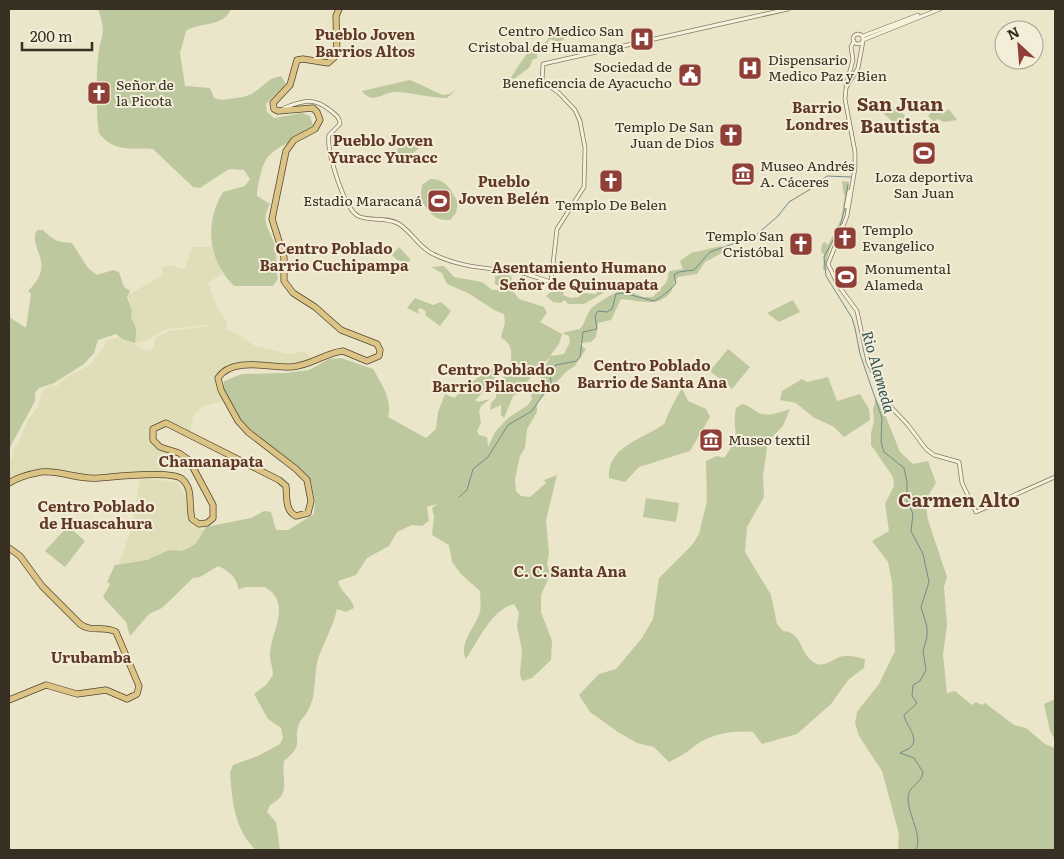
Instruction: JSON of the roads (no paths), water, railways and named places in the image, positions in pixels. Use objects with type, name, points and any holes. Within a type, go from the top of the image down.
[{"type":"highway","points":[[9,483],[25,476],[47,472],[80,479],[137,475],[176,476],[182,479],[188,486],[192,519],[199,524],[207,523],[213,518],[214,505],[189,460],[180,453],[160,447],[153,440],[154,429],[166,423],[279,480],[286,486],[287,505],[291,513],[296,516],[308,513],[311,501],[307,480],[296,469],[248,432],[238,421],[221,390],[218,378],[223,372],[233,367],[293,367],[343,351],[372,360],[379,356],[380,350],[377,344],[341,330],[315,307],[293,293],[284,281],[284,256],[272,217],[286,151],[294,140],[315,129],[320,120],[317,112],[309,107],[278,111],[274,109],[273,102],[290,84],[297,60],[303,59],[328,63],[337,55],[336,16],[339,9]]},
{"type":"highway","points":[[9,548],[20,556],[42,586],[80,624],[87,628],[110,629],[116,632],[139,686],[137,694],[127,698],[106,690],[77,694],[46,685],[9,700]]},
{"type":"street","points":[[278,111],[312,100],[321,103],[338,118],[340,124],[329,135],[328,145],[345,200],[355,214],[360,217],[394,221],[409,231],[431,253],[450,262],[476,268],[520,273],[552,282],[554,240],[557,229],[584,187],[585,148],[575,110],[559,93],[542,81],[543,64],[788,9]]},
{"type":"street","points":[[854,41],[858,44],[863,39],[936,9]]},
{"type":"street","points":[[863,39],[940,9]]},
{"type":"street","points":[[863,39],[856,34],[853,37],[853,60],[843,98],[854,162],[846,214],[828,259],[831,274],[857,311],[868,362],[889,405],[908,425],[926,449],[934,455],[960,462],[962,483],[976,512],[1055,477]]},
{"type":"street","points":[[849,80],[858,68],[863,39]]},
{"type":"waterway","points":[[459,497],[467,490],[473,469],[488,457],[508,425],[532,411],[551,383],[550,372],[552,368],[556,365],[576,361],[580,357],[583,332],[597,329],[595,316],[598,311],[607,312],[612,309],[616,294],[623,293],[654,301],[676,283],[674,275],[679,272],[694,270],[710,252],[755,236],[778,216],[789,202],[827,176],[851,177]]},
{"type":"waterway","name":"Rio Alameda","points":[[846,200],[848,184]]},
{"type":"waterway","name":"Rio Alameda","points":[[840,227],[845,207]]},
{"type":"waterway","name":"Rio Alameda","points":[[837,233],[824,257],[826,276],[852,318],[860,354],[882,418],[881,442],[884,452],[904,468],[907,482],[907,500],[913,514],[911,531],[923,554],[929,582],[921,607],[927,627],[927,637],[923,651],[926,670],[920,681],[913,685],[912,696],[917,703],[904,715],[913,736],[913,744],[910,748],[900,753],[914,758],[923,772],[920,779],[910,790],[908,798],[917,831],[918,844],[916,850]]},
{"type":"place","name":"Centro Medico San Cristobal de Huamanga","points":[[642,39]]},
{"type":"place","name":"Dispensario Medico Paz y Bien","points":[[750,68]]},
{"type":"place","name":"Sociedad de Beneficencia de Ayacucho","points":[[690,75]]},
{"type":"place","name":"Señor de la Picota","points":[[99,93]]},
{"type":"place","name":"Templo De San Juan de Dios","points":[[731,135]]},
{"type":"place","name":"Loza deportiva San Juan","points":[[924,153]]},
{"type":"place","name":"Museo Andrés A. Cáceres","points":[[743,174]]},
{"type":"place","name":"Templo De Belen","points":[[611,181]]},
{"type":"place","name":"Estadio Maracaná","points":[[439,201]]},
{"type":"place","name":"Templo Evangelico","points":[[845,238]]},
{"type":"place","name":"Templo San Cristóbal","points":[[801,244]]},
{"type":"place","name":"Monumental Alameda","points":[[846,277]]},
{"type":"place","name":"Museo textil","points":[[711,440]]},
{"type":"district","name":"Pueblo Joven Barrios Altos","points":[[365,44]]},
{"type":"district","name":"San Juan Bautista","points":[[900,115]]},
{"type":"district","name":"Barrio Londres","points":[[817,116]]},
{"type":"district","name":"Pueblo Joven Yuracc Yuracc","points":[[383,150]]},
{"type":"district","name":"Pueblo Joven Belén","points":[[504,190]]},
{"type":"district","name":"Centro Poblado Barrio Cuchipampa","points":[[334,258]]},
{"type":"district","name":"Asentamiento Humano Señor de Quinuapata","points":[[579,276]]},
{"type":"district","name":"Centro Poblado Barrio de Santa Ana","points":[[652,374]]},
{"type":"district","name":"Centro Poblado Barrio Pilacucho","points":[[496,378]]},
{"type":"district","name":"Chamanapata","points":[[211,462]]},
{"type":"district","name":"Carmen Alto","points":[[959,500]]},
{"type":"district","name":"Centro Poblado de Huascahura","points":[[96,516]]},
{"type":"district","name":"C. C. Santa Ana","points":[[570,572]]},
{"type":"district","name":"Urubamba","points":[[91,658]]}]
